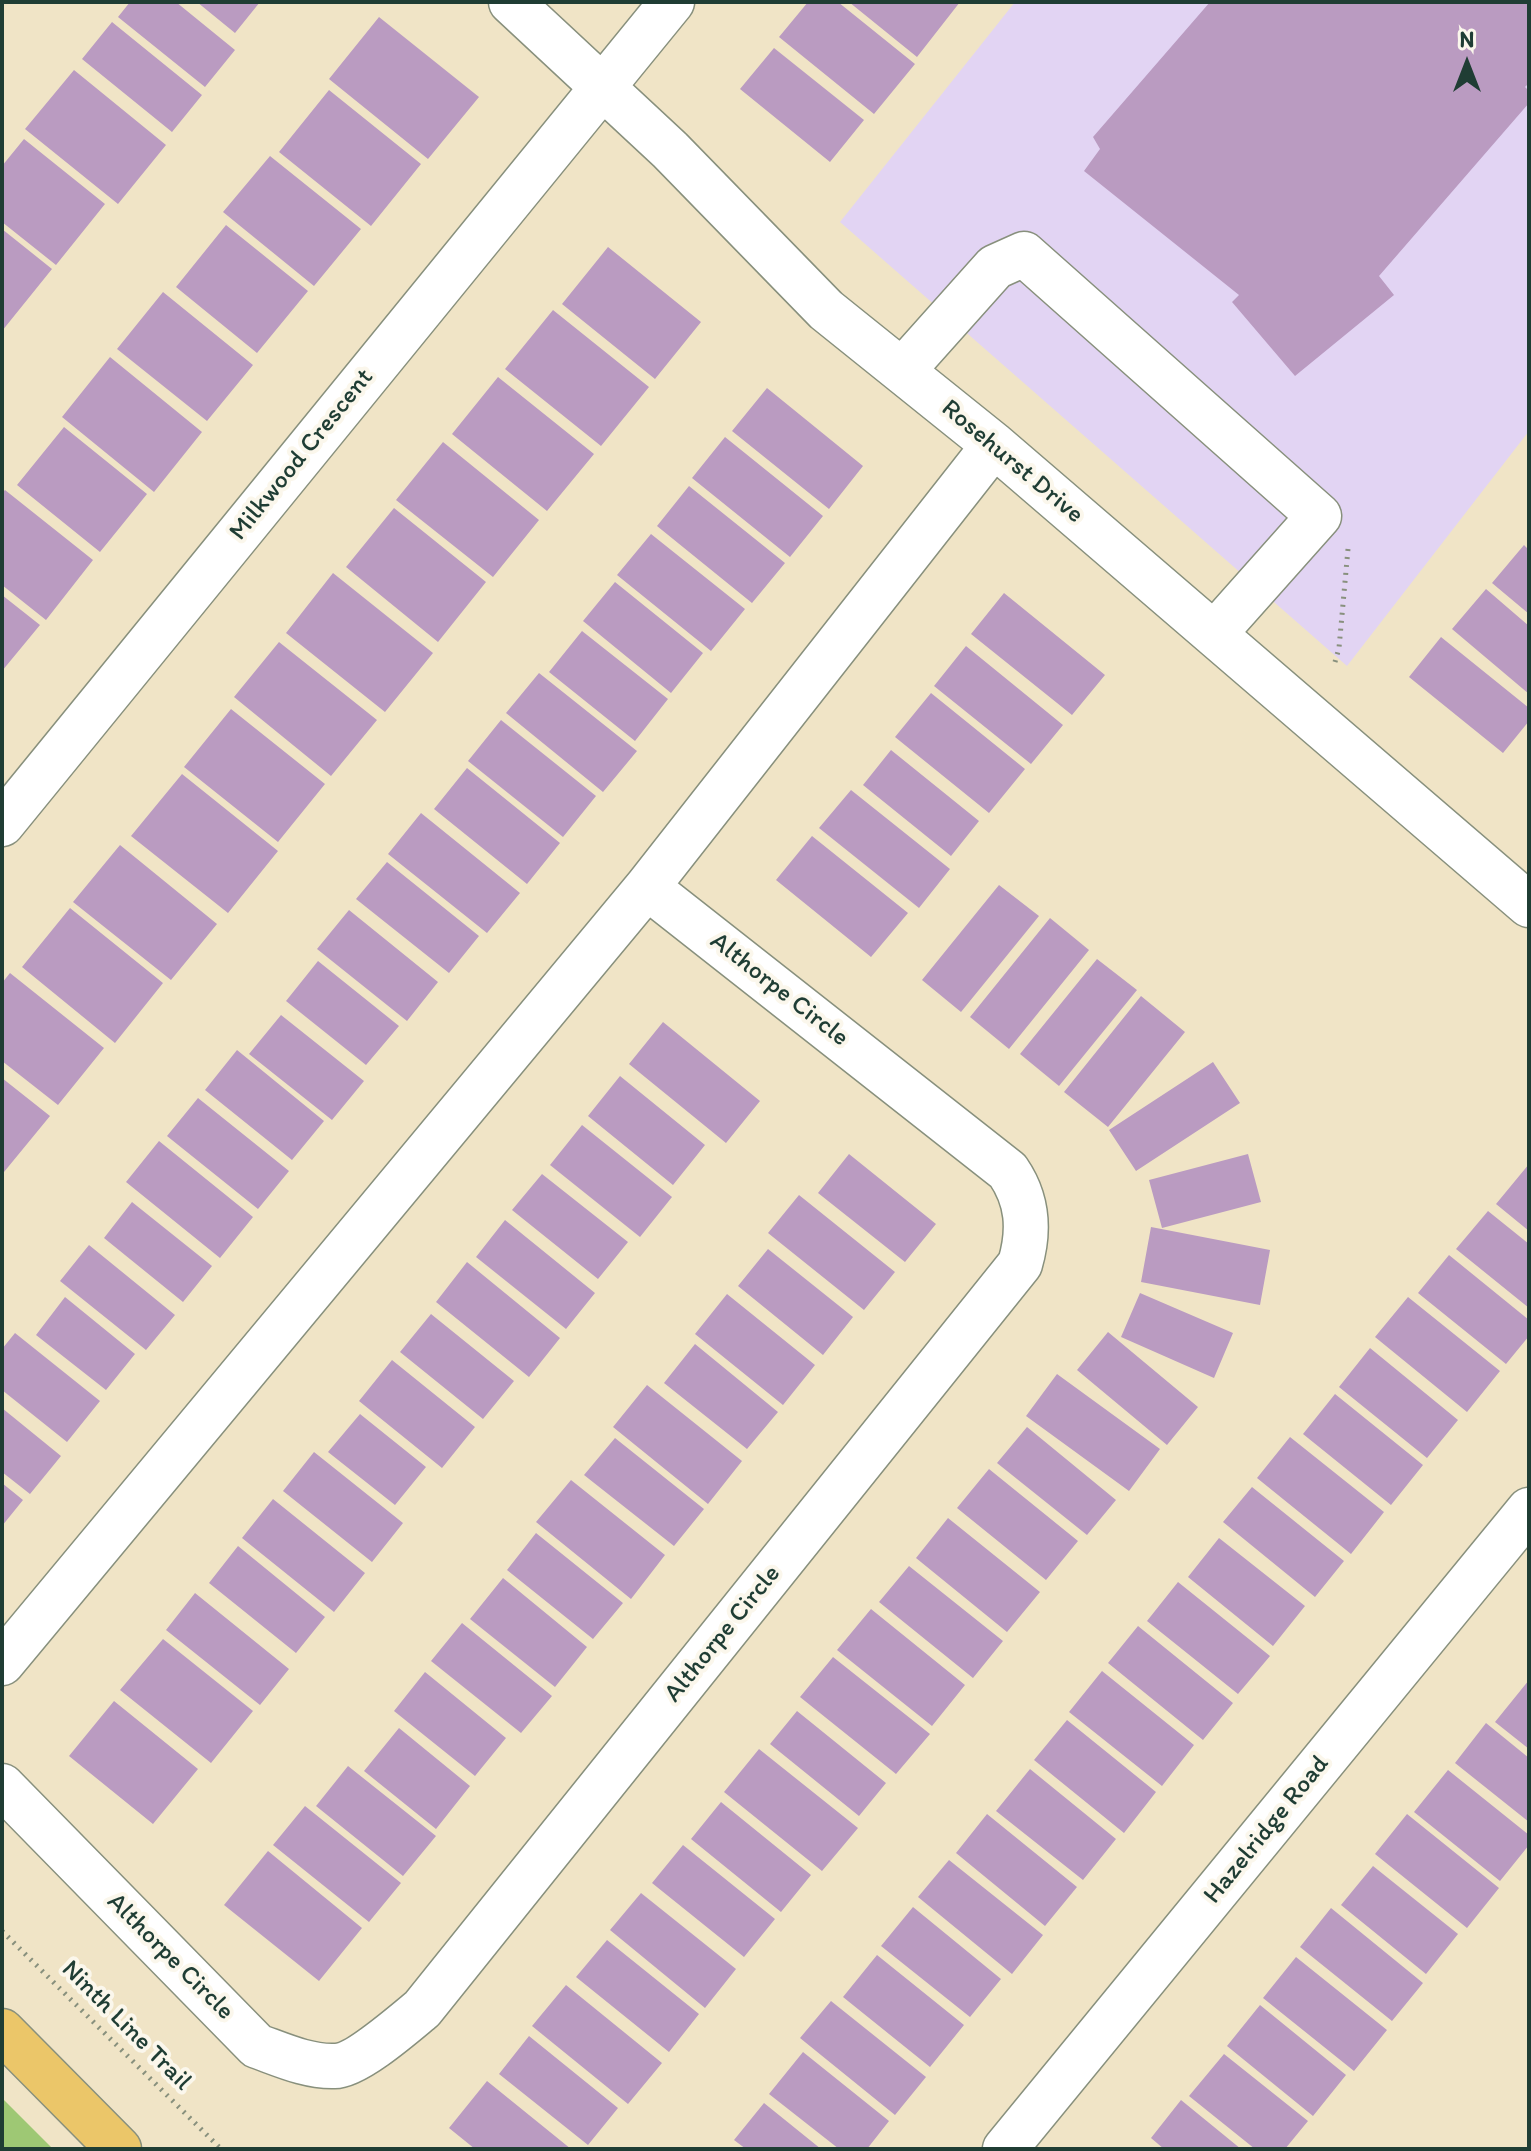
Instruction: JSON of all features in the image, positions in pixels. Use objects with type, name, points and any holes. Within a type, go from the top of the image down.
[{"type":"main road","points":[[2,2031],[119,2149]]},
{"type":"street","name":"Rosehurst Drive","points":[[511,2],[670,150],[826,310],[994,445],[1214,634],[1522,885]]},
{"type":"street","name":"Milkwood Crescent","points":[[2,824],[672,2]]},
{"type":"street","points":[[903,370],[995,267],[1024,254],[1319,516],[1214,634]]},
{"type":"street","points":[[2,1663],[647,887],[994,445]]},
{"type":"street","name":"Althorpe Circle","points":[[2,1786],[257,2046],[305,2063],[338,2067],[388,2038],[422,2009],[1020,1264],[1026,1245],[1026,1214],[1021,1189],[1008,1171],[647,887]]},
{"type":"street","name":"Hazelridge Road","points":[[1005,2149],[1529,1510]]},
{"type":"path","points":[[1335,662],[1339,648],[1348,546]]},
{"type":"path","name":"Ninth Line Trail","points":[[2,1931],[221,2149]]},
{"type":"shaded area","points":[[1015,2],[1529,2],[1529,431],[1347,666],[840,222]]},
{"type":"green space","points":[[2,2098],[53,2149],[2,2149]]},
{"type":"building","points":[[130,2],[176,2],[235,50],[205,87],[118,17]]},
{"type":"building","points":[[197,2],[260,2],[235,33]]},
{"type":"building","points":[[808,2],[838,2],[915,64],[874,114],[779,37]]},
{"type":"building","points":[[849,2],[960,2],[917,57]]},
{"type":"building","points":[[1210,2],[1529,2],[1529,83],[1525,87],[1529,91],[1529,103],[1379,276],[1394,295],[1295,376],[1232,302],[1239,295],[1084,171],[1100,149],[1093,137]]},
{"type":"building","points":[[379,17],[479,97],[428,159],[329,79]]},
{"type":"building","points":[[112,22],[202,95],[172,132],[82,59]]},
{"type":"building","points":[[774,48],[864,120],[830,162],[740,89]]},
{"type":"building","points":[[74,70],[166,145],[118,204],[25,129]]},
{"type":"building","points":[[329,90],[421,164],[371,226],[279,152]]},
{"type":"building","points":[[24,139],[105,204],[56,265],[2,222],[2,166]]},
{"type":"building","points":[[270,156],[361,229],[314,286],[223,212]]},
{"type":"building","points":[[226,225],[308,291],[257,353],[176,287]]},
{"type":"building","points":[[2,229],[52,269],[2,331]]},
{"type":"building","points":[[608,247],[701,322],[655,379],[562,304]]},
{"type":"building","points":[[163,292],[253,365],[207,421],[117,349]]},
{"type":"building","points":[[553,310],[649,387],[601,446],[505,369]]},
{"type":"building","points":[[110,357],[202,432],[154,492],[62,417]]},
{"type":"building","points":[[498,377],[594,454],[547,511],[452,434]]},
{"type":"building","points":[[767,388],[863,466],[829,509],[732,431]]},
{"type":"building","points":[[64,427],[147,494],[100,552],[17,485]]},
{"type":"building","points":[[725,437],[823,516],[790,557],[692,478]]},
{"type":"building","points":[[443,442],[539,520],[493,577],[396,500]]},
{"type":"building","points":[[689,486],[785,563],[752,603],[657,526]]},
{"type":"building","points":[[5,490],[93,560],[46,620],[2,585],[2,493]]},
{"type":"building","points":[[394,508],[486,582],[438,642],[346,567]]},
{"type":"building","points":[[651,534],[745,609],[711,651],[617,575]]},
{"type":"building","points":[[1524,545],[1529,550],[1529,614],[1492,583]]},
{"type":"building","points":[[333,573],[433,653],[385,712],[286,633]]},
{"type":"building","points":[[615,582],[703,653],[671,693],[583,621]]},
{"type":"building","points":[[1486,589],[1529,626],[1529,694],[1452,629]]},
{"type":"building","points":[[1004,593],[1105,675],[1072,715],[971,634]]},
{"type":"building","points":[[2,595],[40,625],[2,671]]},
{"type":"building","points":[[582,631],[668,699],[635,741],[549,672]]},
{"type":"building","points":[[1441,637],[1529,708],[1529,721],[1503,753],[1409,677]]},
{"type":"building","points":[[279,642],[377,720],[331,776],[234,697]]},
{"type":"building","points":[[966,646],[1063,725],[1031,764],[934,686]]},
{"type":"building","points":[[539,673],[637,751],[603,792],[506,713]]},
{"type":"building","points":[[931,693],[1025,769],[989,813],[895,737]]},
{"type":"building","points":[[231,709],[325,784],[278,842],[184,767]]},
{"type":"building","points":[[501,720],[596,796],[563,837],[468,761]]},
{"type":"building","points":[[891,750],[979,821],[951,856],[863,785]]},
{"type":"building","points":[[467,768],[560,843],[527,884],[434,809]]},
{"type":"building","points":[[182,774],[278,851],[228,913],[131,836]]},
{"type":"building","points":[[851,790],[950,869],[919,908],[819,828]]},
{"type":"building","points":[[421,813],[520,893],[487,933],[388,854]]},
{"type":"building","points":[[812,836],[908,913],[871,957],[776,880]]},
{"type":"building","points":[[120,845],[217,924],[171,980],[73,902]]},
{"type":"building","points":[[387,862],[479,936],[449,973],[356,899]]},
{"type":"building","points":[[999,885],[1039,916],[961,1012],[922,980]]},
{"type":"building","points":[[70,908],[163,983],[115,1043],[22,967]]},
{"type":"building","points":[[349,910],[438,982],[407,1021],[317,949]]},
{"type":"building","points":[[1050,918],[1089,950],[1009,1049],[970,1017]]},
{"type":"building","points":[[1097,959],[1137,990],[1059,1086],[1020,1054]]},
{"type":"building","points":[[318,961],[399,1026],[366,1065],[286,1001]]},
{"type":"building","points":[[10,973],[104,1048],[58,1105],[2,1061],[2,983]]},
{"type":"building","points":[[1141,996],[1185,1032],[1108,1127],[1064,1092]]},
{"type":"building","points":[[281,1015],[364,1081],[332,1120],[249,1054]]},
{"type":"building","points":[[663,1022],[760,1101],[726,1143],[629,1064]]},
{"type":"building","points":[[237,1050],[324,1121],[292,1160],[205,1090]]},
{"type":"building","points":[[1213,1062],[1240,1103],[1136,1171],[1109,1130]]},
{"type":"building","points":[[620,1076],[705,1145],[673,1185],[588,1116]]},
{"type":"building","points":[[2,1078],[50,1116],[4,1172],[2,1171]]},
{"type":"building","points":[[198,1098],[289,1171],[258,1209],[167,1136]]},
{"type":"building","points":[[582,1125],[672,1197],[640,1237],[550,1165]]},
{"type":"building","points":[[159,1141],[253,1217],[220,1258],[126,1182]]},
{"type":"building","points":[[849,1154],[936,1224],[905,1262],[818,1193]]},
{"type":"building","points":[[1248,1154],[1261,1202],[1162,1228],[1149,1180]]},
{"type":"building","points":[[1529,1164],[1529,1231],[1496,1204]]},
{"type":"building","points":[[542,1174],[628,1242],[598,1279],[512,1210]]},
{"type":"building","points":[[799,1195],[895,1272],[864,1310],[768,1233]]},
{"type":"building","points":[[132,1202],[212,1266],[183,1302],[104,1238]]},
{"type":"building","points":[[1488,1211],[1529,1244],[1529,1308],[1456,1249]]},
{"type":"building","points":[[505,1220],[595,1293],[566,1329],[476,1257]]},
{"type":"building","points":[[1151,1227],[1270,1250],[1260,1305],[1141,1282]]},
{"type":"building","points":[[89,1245],[175,1315],[146,1350],[60,1281]]},
{"type":"building","points":[[768,1249],[853,1317],[823,1355],[738,1286]]},
{"type":"building","points":[[1449,1255],[1529,1320],[1529,1336],[1506,1364],[1418,1293]]},
{"type":"building","points":[[467,1262],[560,1338],[529,1377],[436,1302]]},
{"type":"building","points":[[1140,1293],[1233,1333],[1214,1378],[1121,1337]]},
{"type":"building","points":[[727,1294],[815,1365],[783,1405],[695,1334]]},
{"type":"building","points":[[65,1297],[135,1354],[106,1390],[36,1335]]},
{"type":"building","points":[[1408,1297],[1500,1371],[1467,1412],[1375,1337]]},
{"type":"building","points":[[431,1314],[514,1381],[483,1419],[400,1352]]},
{"type":"building","points":[[1108,1332],[1198,1407],[1167,1445],[1077,1370]]},
{"type":"building","points":[[15,1333],[100,1401],[67,1442],[2,1390],[2,1349]]},
{"type":"building","points":[[695,1344],[778,1412],[747,1449],[664,1383]]},
{"type":"building","points":[[1370,1348],[1458,1420],[1427,1458],[1339,1387]]},
{"type":"building","points":[[392,1360],[475,1427],[442,1468],[359,1401]]},
{"type":"building","points":[[1057,1374],[1160,1449],[1129,1491],[1026,1416]]},
{"type":"building","points":[[647,1385],[742,1461],[708,1504],[613,1427]]},
{"type":"building","points":[[1335,1394],[1423,1465],[1391,1505],[1303,1434]]},
{"type":"building","points":[[2,1408],[61,1456],[30,1494],[2,1472]]},
{"type":"building","points":[[360,1414],[426,1467],[395,1505],[328,1452]]},
{"type":"building","points":[[1027,1427],[1116,1500],[1087,1535],[997,1463]]},
{"type":"building","points":[[1290,1437],[1384,1512],[1351,1554],[1257,1478]]},
{"type":"building","points":[[615,1438],[704,1509],[674,1546],[584,1475]]},
{"type":"building","points":[[314,1452],[403,1523],[372,1562],[283,1491]]},
{"type":"building","points":[[989,1469],[1078,1541],[1046,1580],[957,1508]]},
{"type":"building","points":[[571,1480],[665,1555],[631,1599],[536,1522]]},
{"type":"building","points":[[2,1483],[23,1500],[2,1526]]},
{"type":"building","points":[[1252,1487],[1344,1561],[1315,1597],[1223,1522]]},
{"type":"building","points":[[273,1499],[365,1573],[334,1612],[242,1538]]},
{"type":"building","points":[[948,1518],[1040,1592],[1007,1632],[916,1558]]},
{"type":"building","points":[[536,1533],[623,1603],[593,1639],[507,1570]]},
{"type":"building","points":[[1219,1538],[1305,1606],[1273,1646],[1188,1577]]},
{"type":"building","points":[[238,1546],[325,1617],[296,1653],[209,1583]]},
{"type":"building","points":[[909,1566],[1003,1641],[973,1678],[879,1602]]},
{"type":"building","points":[[503,1578],[587,1647],[555,1687],[470,1619]]},
{"type":"building","points":[[1178,1582],[1270,1656],[1238,1694],[1147,1621]]},
{"type":"building","points":[[195,1593],[289,1669],[260,1705],[166,1630]]},
{"type":"building","points":[[871,1609],[965,1685],[932,1726],[837,1650]]},
{"type":"building","points":[[462,1623],[552,1696],[521,1733],[431,1661]]},
{"type":"building","points":[[1138,1626],[1233,1703],[1203,1740],[1108,1663]]},
{"type":"building","points":[[163,1639],[253,1711],[211,1763],[120,1690]]},
{"type":"building","points":[[833,1657],[930,1734],[896,1774],[800,1697]]},
{"type":"building","points":[[1102,1671],[1194,1745],[1162,1786],[1069,1712]]},
{"type":"building","points":[[425,1672],[506,1738],[475,1776],[394,1711]]},
{"type":"building","points":[[1529,1680],[1529,1749],[1495,1722]]},
{"type":"building","points":[[114,1701],[198,1769],[153,1824],[69,1756]]},
{"type":"building","points":[[797,1711],[886,1783],[859,1816],[770,1744]]},
{"type":"building","points":[[1067,1720],[1156,1792],[1124,1833],[1034,1760]]},
{"type":"building","points":[[1486,1723],[1529,1758],[1529,1822],[1455,1763]]},
{"type":"building","points":[[399,1728],[470,1786],[436,1829],[364,1771]]},
{"type":"building","points":[[759,1749],[858,1828],[822,1871],[724,1792]]},
{"type":"building","points":[[348,1766],[436,1836],[403,1876],[316,1806]]},
{"type":"building","points":[[1030,1769],[1116,1839],[1083,1880],[996,1811]]},
{"type":"building","points":[[1448,1770],[1529,1835],[1529,1845],[1500,1881],[1414,1812]]},
{"type":"building","points":[[721,1802],[811,1875],[781,1912],[691,1839]]},
{"type":"building","points":[[305,1806],[401,1883],[369,1922],[273,1845]]},
{"type":"building","points":[[987,1814],[1077,1887],[1045,1926],[956,1853]]},
{"type":"building","points":[[1407,1814],[1499,1888],[1467,1928],[1375,1854]]},
{"type":"building","points":[[683,1845],[775,1919],[744,1957],[652,1883]]},
{"type":"building","points":[[268,1851],[362,1928],[319,1981],[224,1905]]},
{"type":"building","points":[[949,1860],[1043,1935],[1012,1974],[918,1897]]},
{"type":"building","points":[[1373,1866],[1458,1934],[1426,1974],[1341,1905]]},
{"type":"building","points":[[641,1893],[736,1969],[705,2008],[610,1930]]},
{"type":"building","points":[[913,1907],[1001,1979],[970,2017],[881,1946]]},
{"type":"building","points":[[1331,1908],[1423,1983],[1392,2021],[1300,1947]]},
{"type":"building","points":[[607,1940],[699,2014],[669,2052],[576,1977]]},
{"type":"building","points":[[877,1955],[964,2025],[930,2067],[843,1997]]},
{"type":"building","points":[[1296,1957],[1387,2030],[1354,2071],[1263,1998]]},
{"type":"building","points":[[566,1985],[662,2063],[628,2104],[532,2026]]},
{"type":"building","points":[[831,2001],[926,2077],[895,2115],[800,2038]]},
{"type":"building","points":[[1260,2005],[1346,2075],[1313,2116],[1227,2046]]},
{"type":"building","points":[[529,2036],[618,2108],[588,2145],[499,2074]]},
{"type":"building","points":[[803,2052],[889,2121],[867,2149],[839,2149],[769,2094]]},
{"type":"building","points":[[1224,2054],[1308,2121],[1285,2149],[1255,2149],[1189,2096]]},
{"type":"building","points":[[487,2081],[571,2149],[475,2149],[449,2128]]},
{"type":"building","points":[[1181,2100],[1241,2149],[1164,2149],[1151,2138]]},
{"type":"building","points":[[764,2103],[821,2149],[746,2149],[734,2140]]}]
